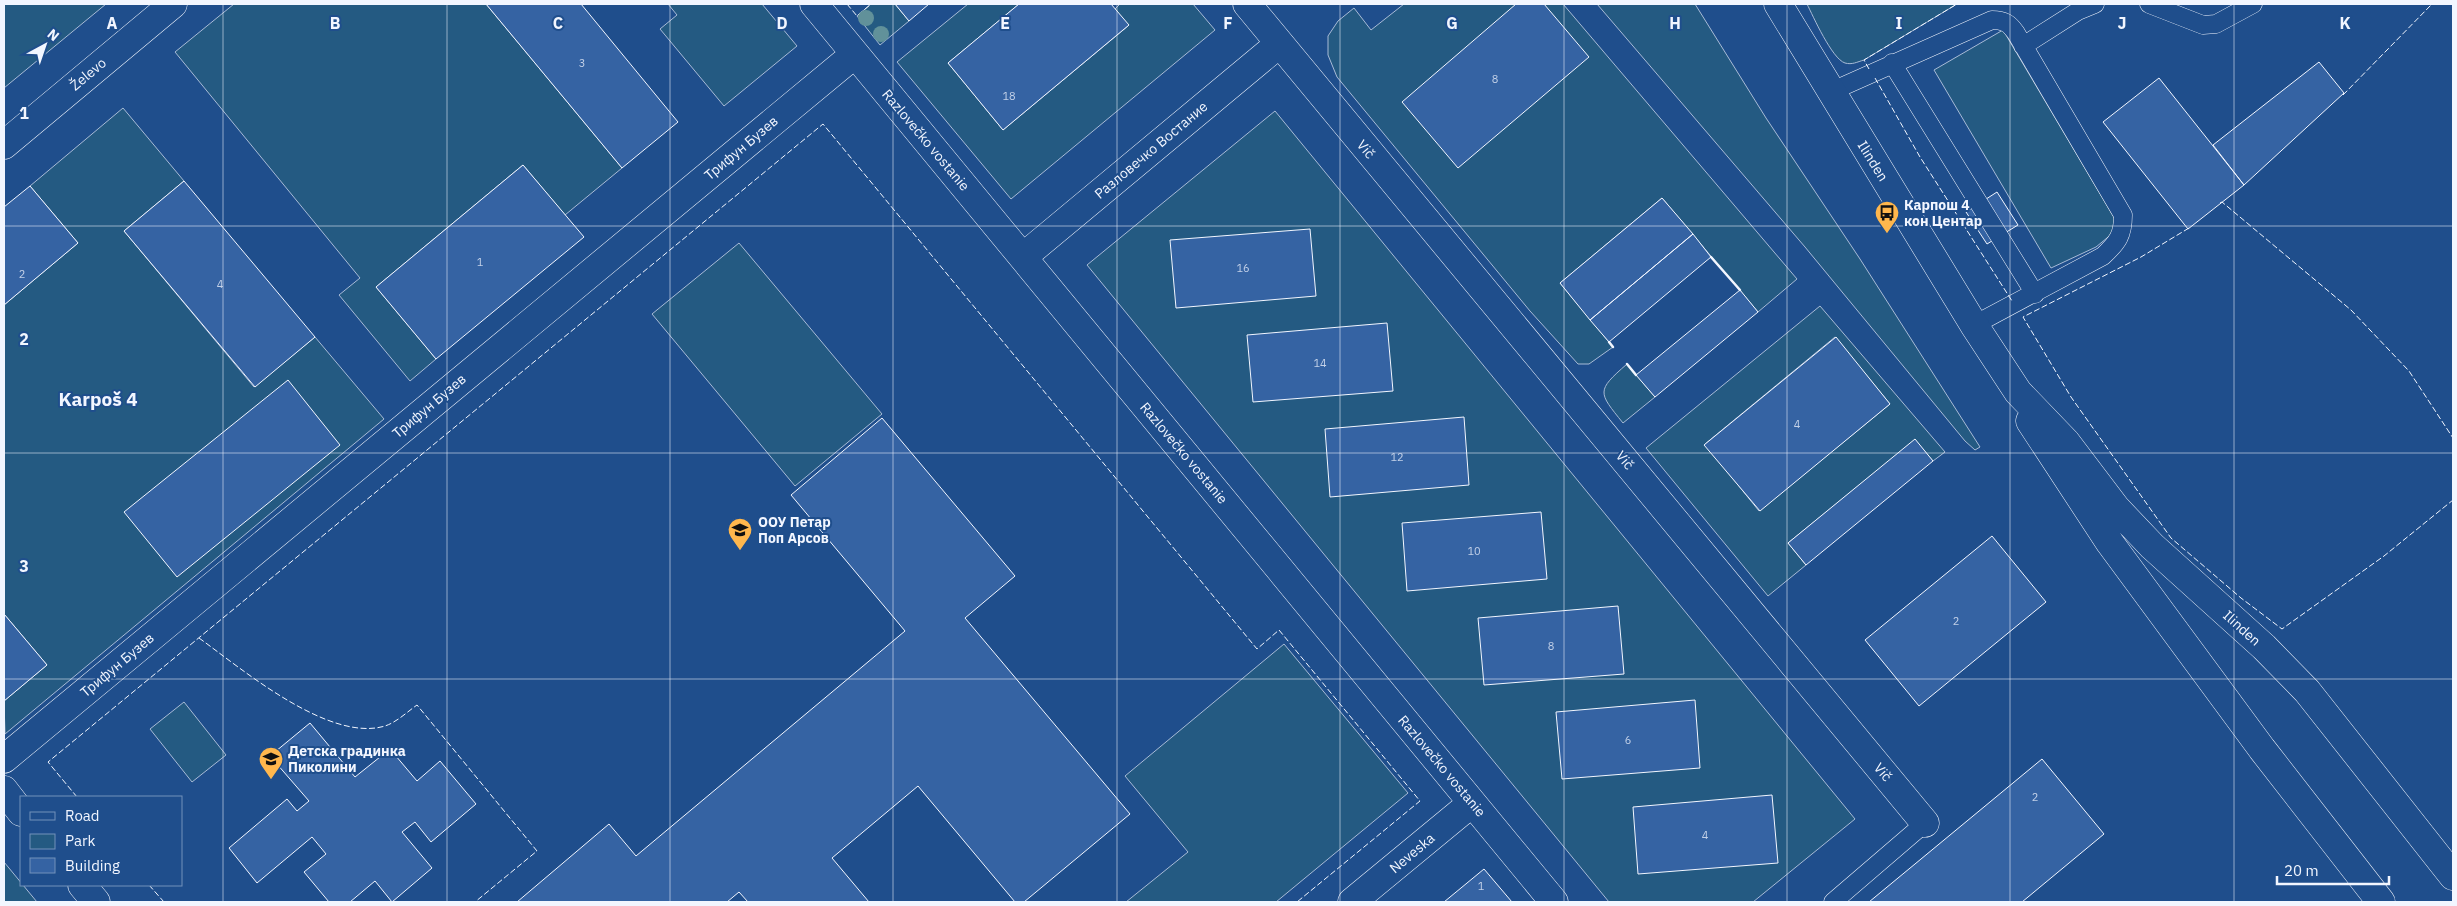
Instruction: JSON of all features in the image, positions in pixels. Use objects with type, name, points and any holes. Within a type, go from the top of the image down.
[{"type":"street","name":"Želevo","points":[[4,145],[173,4]]},
{"type":"street","name":"Razlovečko vostanie","points":[[814,4],[1554,902]]},
{"type":"street","name":"Vič","points":[[1246,4],[1926,823]]},
{"type":"street","name":"Ilinden","points":[[1778,4],[1974,325],[2018,392],[2066,442],[2116,508],[2152,546],[2264,647],[2307,691],[2453,876]]},
{"type":"street","name":"Разловечко Востание","points":[[1022,257],[1279,44]]},
{"type":"street","name":"Трифун Бузев","points":[[4,759],[855,54]]},
{"type":"street","name":"Ilinden","points":[[2018,392],[2030,423],[2110,544],[2262,749],[2381,902]]},
{"type":"street","points":[[4,790],[20,811]]},
{"type":"street","name":"Neveska","points":[[1352,902],[1472,803]]},
{"type":"street","points":[[83,886],[96,902]]},
{"type":"lane","points":[[2023,46],[2078,11],[2095,4]]},
{"type":"lane","points":[[2149,4],[2203,25],[2216,24],[2254,4]]},
{"type":"lane","points":[[1830,92],[1992,20],[2002,20],[2010,25],[2023,46],[2123,215],[2123,231],[2119,242],[2103,256],[1974,325]]},
{"type":"lane","points":[[1892,63],[2035,294]]},
{"type":"lane","name":"Vič","points":[[1833,902],[1926,823]]},
{"type":"green space","points":[[4,4],[106,4],[4,88]]},
{"type":"green space","points":[[234,4],[486,4],[622,168],[565,215],[523,165],[376,287],[436,359],[410,381],[339,295],[360,278],[175,52]]},
{"type":"green space","points":[[668,4],[762,4],[797,46],[724,106],[660,29],[677,15]]},
{"type":"green space","points":[[871,4],[895,4],[909,21],[880,45],[857,16]]},
{"type":"green space","points":[[968,4],[1019,4],[948,63],[1003,130],[1128,26],[1115,9],[1120,4],[1193,4],[1215,30],[1011,199],[897,62]]},
{"type":"green space","points":[[1404,4],[1563,4],[1797,279],[1758,312],[1662,198],[1560,283],[1613,347],[1589,364],[1578,364],[1530,311],[1337,77],[1328,55],[1328,36],[1338,21],[1354,8],[1371,30]]},
{"type":"green space","points":[[1597,4],[1695,4],[1766,118],[1860,259],[1980,447],[1975,450],[1965,441],[1805,247]]},
{"type":"green space","points":[[1807,4],[1957,4],[1864,60],[1850,64],[1840,60],[1834,54]]},
{"type":"green space","points":[[2003,30],[2115,219],[2113,233],[2096,247],[2051,268],[1934,70]]},
{"type":"green space","points":[[123,108],[184,181],[124,231],[254,387],[315,337],[384,419],[5,734],[4,701],[47,665],[4,614],[4,305],[78,243],[30,186]]},
{"type":"green space","points":[[1275,111],[1855,819],[1753,902],[1609,902],[1087,265]]},
{"type":"green space","points":[[739,243],[882,414],[795,486],[652,314]]},
{"type":"green space","points":[[1820,306],[1945,452],[1933,461],[1915,440],[1788,543],[1806,565],[1768,596],[1646,448]],"holes":[[[1835,337],[1890,404],[1759,511],[1705,444]]]},
{"type":"green space","points":[[1627,364],[1655,397],[1623,423],[1605,398],[1604,392],[1610,380]]},
{"type":"green space","points":[[1284,644],[1408,793],[1276,902],[1126,902],[1188,852],[1125,776]]},
{"type":"green space","points":[[184,702],[226,755],[192,782],[150,729]]},
{"type":"green space","points":[[4,862],[20,881],[20,886],[24,886],[37,902],[4,902]]},
{"type":"building","points":[[486,4],[581,4],[678,122],[622,168]]},
{"type":"building","points":[[895,4],[929,4],[909,21]]},
{"type":"building","points":[[1019,4],[1111,4],[1129,25],[1003,130],[948,63]]},
{"type":"building","points":[[1516,4],[1544,4],[1589,57],[1458,168],[1402,102]]},
{"type":"building","points":[[2319,62],[2344,93],[2244,185],[2213,145]]},
{"type":"building","points":[[2159,78],[2244,185],[2188,229],[2103,122]]},
{"type":"building","points":[[523,165],[584,237],[436,359],[376,287]]},
{"type":"building","points":[[184,181],[315,337],[255,387],[124,231]]},
{"type":"building","points":[[30,186],[78,243],[4,305],[4,207]]},
{"type":"building","points":[[1997,192],[2018,225],[1987,244],[1966,212]]},
{"type":"building","points":[[1662,198],[1693,234],[1590,320],[1560,283]]},
{"type":"building","points":[[1310,229],[1316,296],[1176,308],[1170,240]]},
{"type":"building","points":[[1693,234],[1711,257],[1609,342],[1590,320]]},
{"type":"building","points":[[1740,290],[1758,312],[1655,397],[1636,375]]},
{"type":"building","points":[[1387,323],[1393,391],[1253,402],[1247,335]]},
{"type":"building","points":[[1836,337],[1890,404],[1760,511],[1704,445]]},
{"type":"building","points":[[288,380],[340,445],[177,577],[124,512]]},
{"type":"building","points":[[1464,417],[1469,485],[1330,497],[1325,429]]},
{"type":"building","points":[[882,418],[1015,576],[965,618],[1130,814],[1024,902],[1015,902],[918,786],[832,858],[869,902],[748,902],[739,892],[727,902],[517,902],[609,824],[636,856],[905,631],[791,495]]},
{"type":"building","points":[[1915,439],[1933,461],[1806,565],[1788,543]]},
{"type":"building","points":[[1541,512],[1547,579],[1407,591],[1402,523]]},
{"type":"building","points":[[1992,536],[2046,602],[1919,706],[1865,640]]},
{"type":"building","points":[[1618,606],[1624,674],[1484,685],[1478,618]]},
{"type":"building","points":[[4,614],[47,665],[4,701]]},
{"type":"building","points":[[1695,700],[1700,768],[1562,779],[1556,712]]},
{"type":"building","points":[[310,723],[355,777],[390,749],[417,781],[440,761],[476,804],[431,842],[415,822],[402,832],[432,868],[392,902],[375,881],[350,902],[329,902],[304,872],[326,854],[312,837],[257,883],[229,848],[287,799],[297,811],[309,801],[270,756]]},
{"type":"building","points":[[2042,759],[2104,834],[2022,902],[1869,902]]},
{"type":"building","points":[[1772,795],[1778,863],[1638,874],[1633,807]]},
{"type":"building","points":[[1484,869],[1512,902],[1444,902]]},
{"type":"fence","points":[[847,4],[857,16],[871,4]]},
{"type":"fence","points":[[1869,69],[1864,60],[1957,4]]},
{"type":"fence","points":[[2343,95],[2432,4]]},
{"type":"fence","points":[[1875,78],[1920,157],[2012,301]]},
{"type":"fence","points":[[76,796],[48,762],[823,124],[1257,649],[1279,630],[1420,801],[1297,902]]},
{"type":"fence","points":[[2220,203],[2222,202],[2351,310],[2409,371],[2453,438]]},
{"type":"fence","points":[[2189,228],[2141,257],[2023,317],[2071,397],[2171,538],[2241,598],[2282,629],[2384,556],[2453,500]]},
{"type":"fence","points":[[199,638],[287,700],[313,714],[338,724],[363,728],[385,726],[417,705],[537,851],[475,902]]},
{"type":"fence","points":[[150,886],[164,902]]},
{"type":"wall","points":[[1711,257],[1740,290]]},
{"type":"wall","points":[[1609,342],[1613,347]]},
{"type":"wall","points":[[1627,364],[1636,375]]},
{"type":"place","name":"Карпош 4 кон Центар","points":[[1887,234]]},
{"type":"place","name":"ООУ Петар Поп Арсов","points":[[740,551]]},
{"type":"place","name":"Детска градинка Пиколини","points":[[271,780]]},
{"type":"district","name":"Karpoš 4","points":[[98,399]]}]
